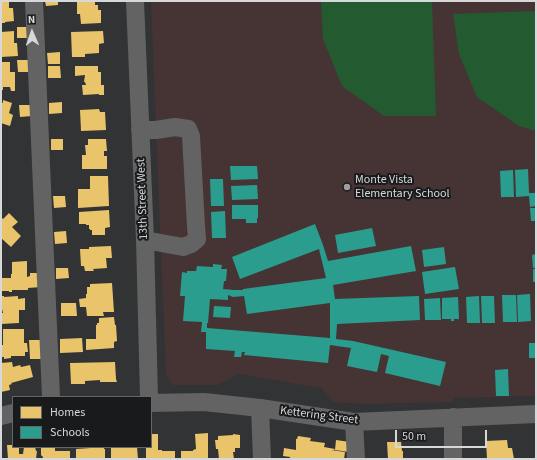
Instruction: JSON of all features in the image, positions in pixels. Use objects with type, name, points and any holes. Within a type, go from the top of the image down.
[{"type":"street","points":[[34,1],[51,396]]},
{"type":"street","name":"13th Street West","points":[[135,1],[149,396]]},
{"type":"street","points":[[140,130],[156,130],[175,127],[188,129],[191,136],[197,239],[192,244],[183,247],[144,240]]},
{"type":"street","name":"Kettering Street","points":[[152,403],[204,402],[260,408],[354,422],[536,414]]},
{"type":"street","points":[[260,408],[262,459]]},
{"type":"street","points":[[1,416],[12,413]]},
{"type":"street","points":[[452,417],[453,459]]},
{"type":"street","points":[[354,422],[356,459]]},
{"type":"shaded area","name":"Monte Vista Elementary School","points":[[151,1],[536,1],[536,396],[454,398],[453,402],[365,404],[333,402],[321,388],[238,374],[218,385],[173,385],[166,375]]},
{"type":"green space","points":[[321,1],[432,1],[436,116],[384,116],[342,86],[323,39]]},
{"type":"green space","points":[[536,11],[536,131],[519,126],[477,97],[459,54],[453,14]]},
{"type":"building: Homes","points":[[1,1],[9,1],[9,8],[13,8],[14,21],[1,23]]},
{"type":"building: Homes","points":[[45,1],[58,1],[58,5],[46,6]]},
{"type":"building: Homes","points":[[95,1],[95,5],[98,5],[98,10],[101,10],[101,23],[81,24],[80,14],[77,14],[77,2]]},
{"type":"building: Homes","points":[[17,27],[28,27],[28,38],[17,38]]},
{"type":"building: Homes","points":[[14,31],[14,43],[17,43],[18,56],[1,57],[1,32]]},
{"type":"building: Homes","points":[[103,31],[104,43],[99,44],[99,53],[85,54],[85,57],[72,57],[71,32]]},
{"type":"building: Homes","points":[[60,52],[60,64],[48,64],[47,53]]},
{"type":"building: Homes","points":[[17,60],[29,60],[30,72],[18,72]]},
{"type":"building: Homes","points":[[1,62],[10,62],[10,72],[15,72],[15,91],[11,91],[10,87],[3,87],[3,90],[1,90]]},
{"type":"building: Homes","points":[[48,66],[60,66],[61,78],[48,78]]},
{"type":"building: Homes","points":[[75,66],[98,66],[98,72],[101,72],[101,85],[104,85],[104,95],[83,95],[82,85],[86,85],[84,82],[85,75],[75,76]]},
{"type":"building: Homes","points":[[3,100],[12,103],[9,113],[13,115],[10,126],[1,123],[1,102],[3,103]]},
{"type":"building: Homes","points":[[62,102],[62,113],[49,114],[49,103]]},
{"type":"building: Homes","points":[[19,105],[31,105],[32,116],[20,117]]},
{"type":"building: Homes","points":[[99,109],[100,112],[105,112],[106,130],[81,131],[80,110]]},
{"type":"building: Homes","points":[[51,139],[63,139],[63,150],[51,150]]},
{"type":"building: Homes","points":[[88,139],[106,139],[107,151],[104,151],[104,156],[107,156],[107,169],[82,169],[82,155],[86,155],[85,145],[88,145]]},
{"type":"building: Homes","points":[[90,176],[108,176],[109,206],[78,208],[78,189],[90,189]]},
{"type":"building: Homes","points":[[53,196],[65,196],[66,207],[54,208]]},
{"type":"building: Homes","points":[[109,210],[110,227],[105,228],[105,235],[92,235],[92,230],[89,229],[89,225],[79,224],[79,212]]},
{"type":"building: Homes","points":[[9,213],[18,222],[12,227],[21,236],[11,247],[1,238],[1,217],[3,219]]},
{"type":"building: Homes","points":[[66,231],[67,243],[55,244],[54,232]]},
{"type":"building: Homes","points":[[111,246],[112,258],[106,258],[107,268],[93,269],[94,271],[85,271],[84,266],[81,266],[80,249]]},
{"type":"building: Homes","points":[[27,261],[27,277],[30,276],[30,273],[38,273],[41,287],[28,288],[28,290],[12,290],[12,292],[1,291],[1,278],[11,278],[12,262]]},
{"type":"building: Homes","points":[[56,268],[68,268],[69,278],[56,279]]},
{"type":"building: Homes","points":[[112,283],[114,312],[103,312],[104,316],[87,316],[86,307],[80,307],[79,299],[86,298],[87,287],[90,287],[90,284]]},
{"type":"building: Homes","points":[[1,296],[18,296],[18,299],[25,298],[25,310],[19,310],[19,323],[1,324],[1,313],[3,313],[1,309]]},
{"type":"building: Homes","points":[[61,303],[76,303],[77,316],[61,316]]},
{"type":"building: Homes","points":[[114,317],[117,341],[114,342],[114,348],[86,350],[86,339],[96,339],[96,325],[99,323],[99,318]]},
{"type":"building: Homes","points":[[3,329],[24,329],[24,343],[27,343],[28,352],[25,352],[25,356],[11,356],[11,358],[4,359],[4,357],[1,357]]},
{"type":"building: Homes","points":[[82,338],[83,352],[60,353],[60,339]]},
{"type":"building: Homes","points":[[29,340],[43,340],[43,359],[30,359]]},
{"type":"building: Homes","points":[[12,362],[13,367],[30,365],[33,377],[11,383],[12,384],[9,385],[10,390],[1,392],[1,363]]},
{"type":"building: Homes","points":[[115,362],[117,382],[100,382],[100,380],[85,381],[85,384],[71,384],[70,363]]},
{"type":"building: Homes","points":[[208,433],[208,459],[181,459],[181,451],[193,451],[196,449],[195,434]]},
{"type":"building: Homes","points":[[152,434],[158,434],[158,450],[175,451],[175,459],[146,459],[146,448],[152,448]]},
{"type":"building: Homes","points":[[233,434],[240,435],[240,448],[235,448],[235,452],[233,452],[234,459],[219,459],[215,440],[218,440],[218,436]]},
{"type":"building: Homes","points":[[298,436],[311,438],[310,441],[325,443],[324,447],[335,449],[331,450],[345,452],[344,459],[290,459],[290,457],[283,456],[284,448],[296,450],[296,439]]},
{"type":"building: Homes","points":[[336,440],[350,442],[349,452],[335,450]]},
{"type":"building: Homes","points":[[507,440],[508,448],[512,448],[514,459],[487,459],[486,441]]},
{"type":"building: Homes","points":[[387,442],[401,442],[403,459],[388,459]]},
{"type":"building: Homes","points":[[7,445],[12,445],[12,448],[19,448],[19,454],[23,454],[24,448],[35,448],[37,451],[36,459],[8,459]]},
{"type":"building: Homes","points":[[41,448],[55,448],[55,451],[70,451],[70,459],[43,459],[41,455]]},
{"type":"building: Homes","points":[[104,448],[105,459],[76,459],[76,449]]},
{"type":"building: Homes","points":[[111,448],[137,448],[138,459],[111,459]]},
{"type":"building: Schools","points":[[230,166],[257,166],[258,179],[231,180]]},
{"type":"building: Schools","points":[[528,169],[529,193],[536,193],[536,206],[530,207],[529,196],[516,197],[515,170]]},
{"type":"building: Schools","points":[[513,170],[514,197],[501,197],[500,171]]},
{"type":"building: Schools","points":[[210,179],[223,179],[224,206],[211,206]]},
{"type":"building: Schools","points":[[257,185],[258,199],[232,200],[231,186]]},
{"type":"building: Schools","points":[[232,205],[258,205],[257,223],[246,223],[246,219],[232,219]]},
{"type":"building: Schools","points":[[530,208],[536,208],[536,221],[531,221]]},
{"type":"building: Schools","points":[[225,211],[226,238],[212,238],[211,212]]},
{"type":"building: Schools","points":[[315,224],[328,261],[411,246],[416,271],[333,285],[335,299],[419,296],[420,320],[337,324],[336,339],[353,341],[446,362],[440,386],[385,373],[389,356],[381,354],[377,372],[347,366],[351,348],[330,345],[328,363],[244,355],[245,352],[242,352],[241,357],[234,357],[235,351],[206,349],[206,332],[201,332],[202,322],[183,321],[185,296],[180,296],[182,272],[187,273],[187,271],[196,271],[197,266],[213,267],[213,264],[222,265],[221,269],[227,269],[226,281],[224,281],[223,289],[234,290],[326,278],[319,249],[240,279],[232,257]],"holes":[[[228,295],[233,297],[244,296],[247,314],[330,303],[330,338],[207,328],[210,299],[228,300]]]},
{"type":"building: Schools","points":[[372,228],[376,246],[338,253],[335,235]]},
{"type":"building: Schools","points":[[444,247],[446,264],[424,267],[422,250]]},
{"type":"building: Schools","points":[[536,254],[536,268],[533,268],[532,255]]},
{"type":"building: Schools","points":[[455,267],[459,289],[425,294],[422,272]]},
{"type":"building: Schools","points":[[533,269],[536,269],[536,282],[533,282]]},
{"type":"building: Schools","points":[[530,294],[531,321],[518,322],[517,295]]},
{"type":"building: Schools","points":[[502,295],[516,295],[517,322],[503,322]]},
{"type":"building: Schools","points":[[479,296],[480,323],[467,323],[466,297]]},
{"type":"building: Schools","points":[[481,296],[494,296],[495,323],[482,323]]},
{"type":"building: Schools","points":[[458,297],[459,319],[454,319],[454,321],[451,321],[451,319],[442,319],[442,298]]},
{"type":"building: Schools","points":[[440,298],[441,320],[425,320],[424,299]]},
{"type":"building: Schools","points":[[214,306],[231,307],[230,318],[213,317]]},
{"type":"building: Schools","points":[[529,343],[536,343],[536,358],[529,358]]},
{"type":"building: Schools","points":[[508,369],[509,396],[496,396],[495,370]]},
{"type":"place","name":"Monte Vista Elementary School","points":[[347,187]]}]
